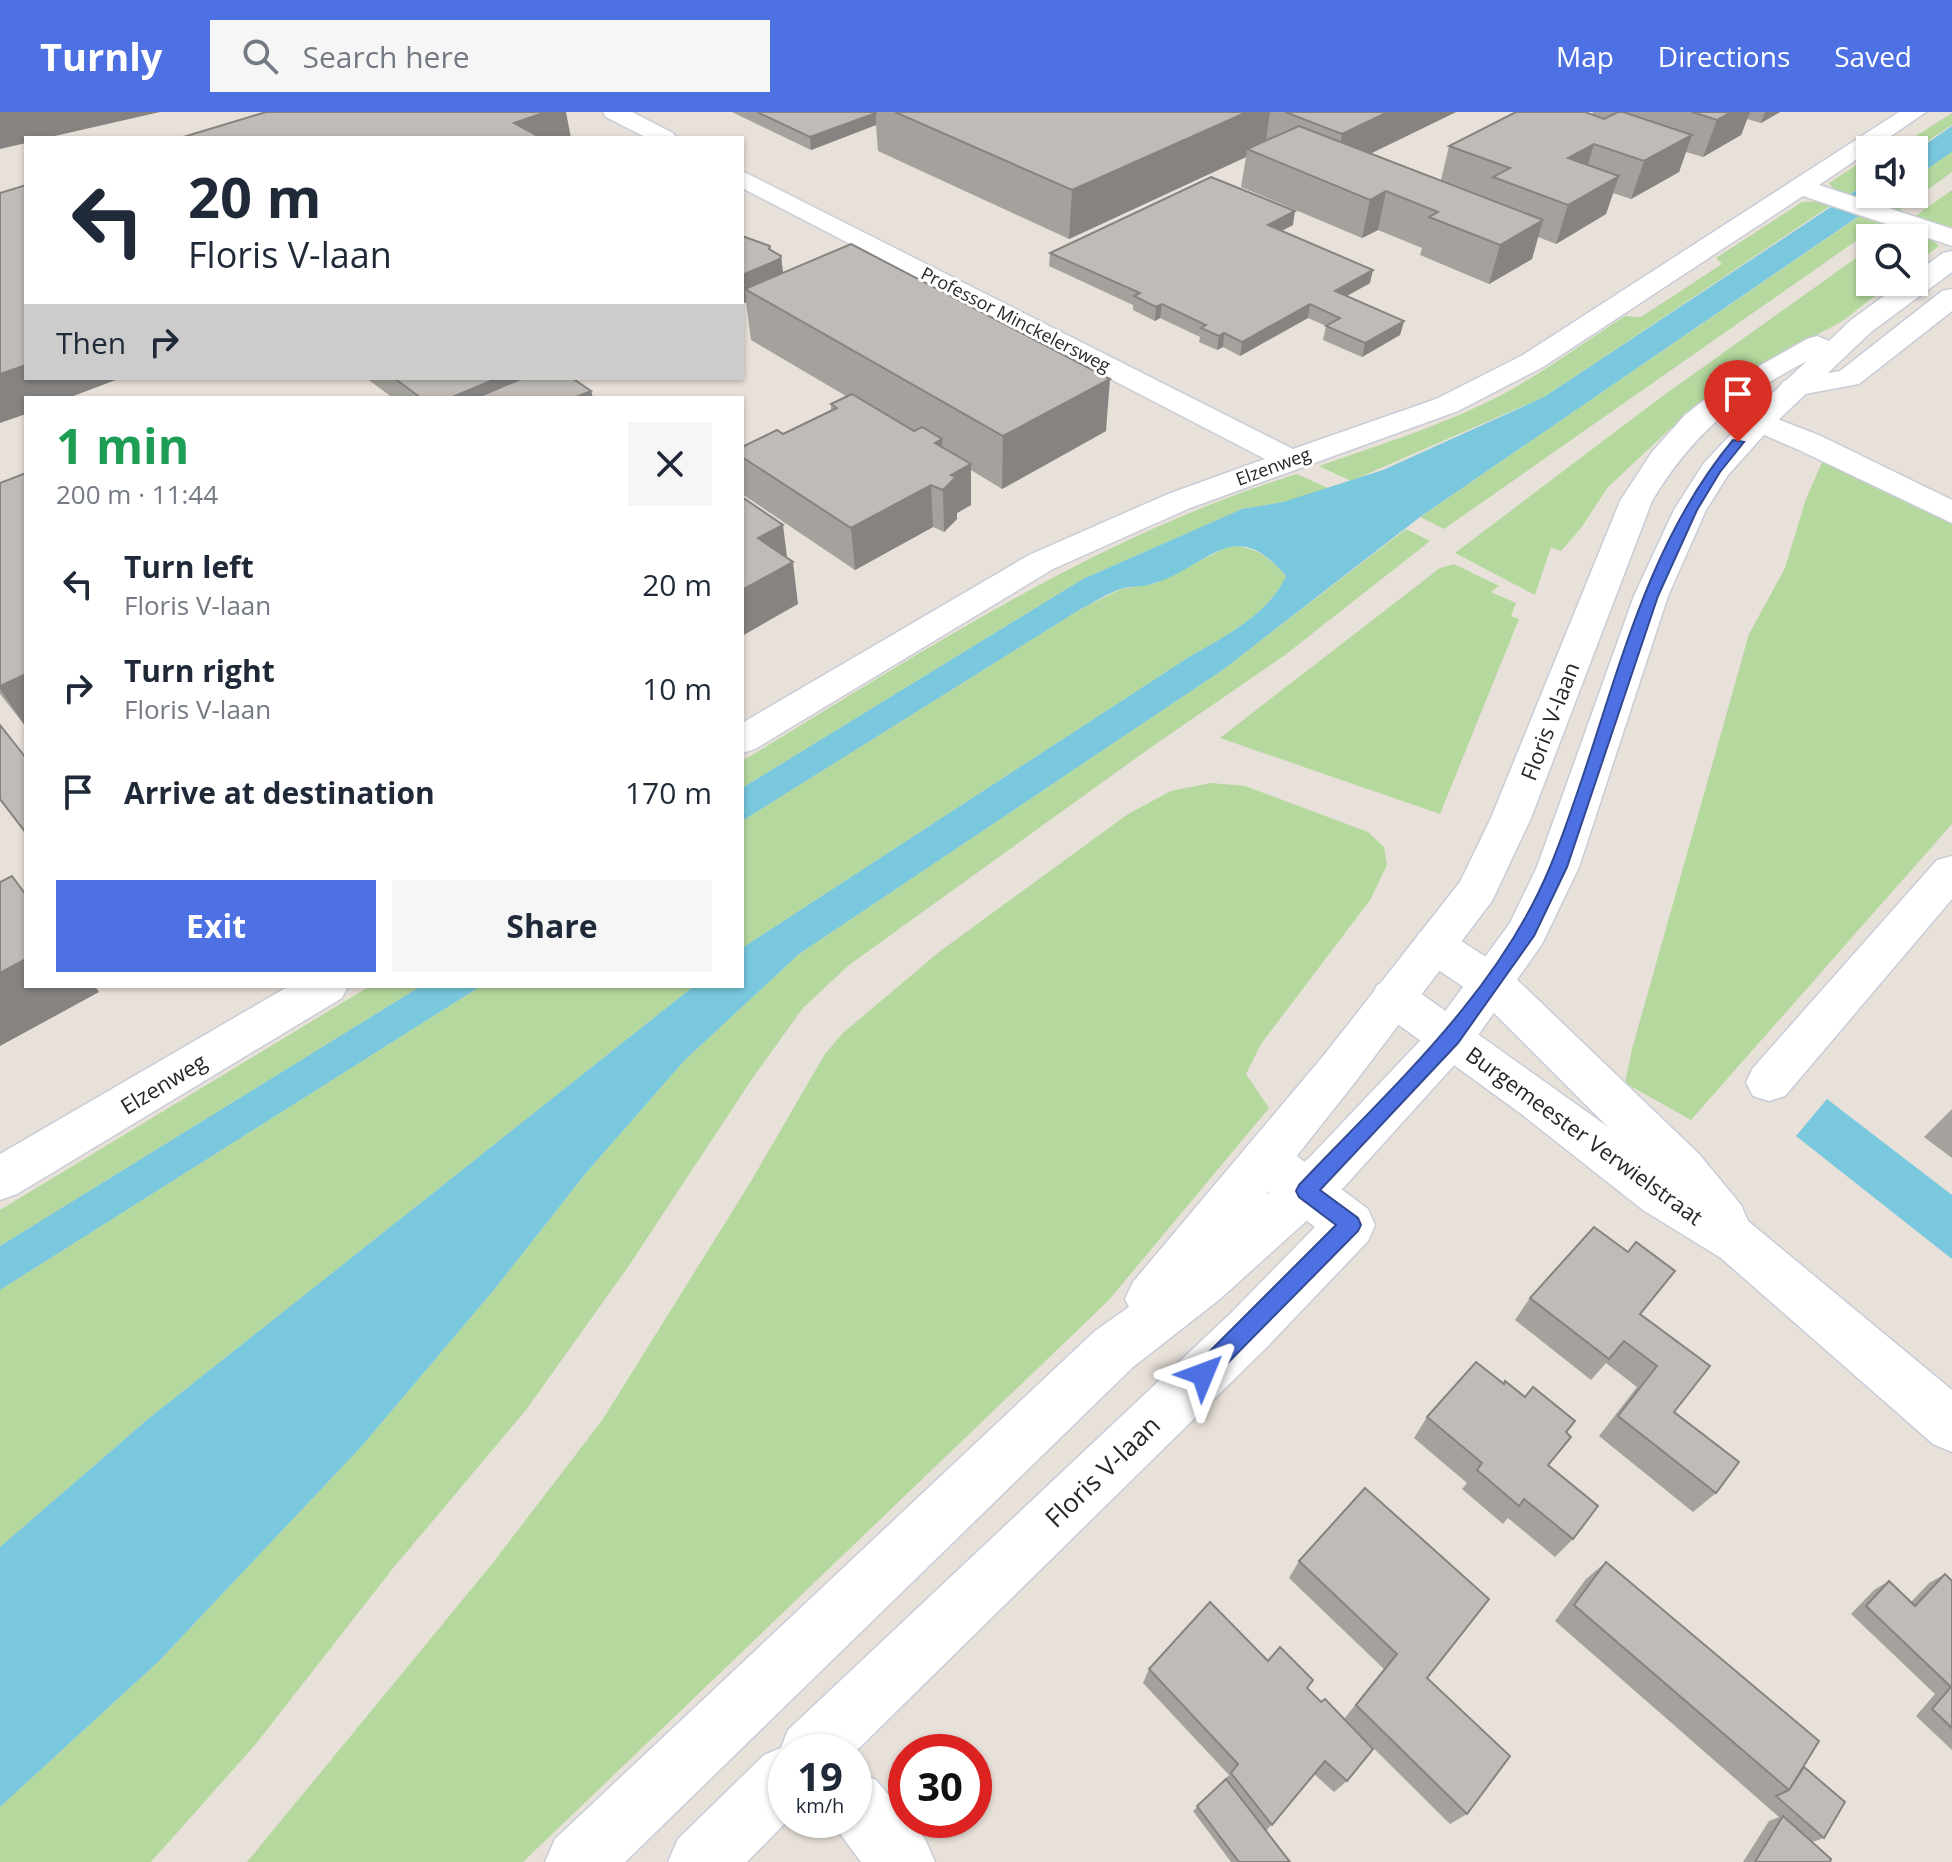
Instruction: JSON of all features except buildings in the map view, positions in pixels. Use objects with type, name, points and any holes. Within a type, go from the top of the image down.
[{"type":"street","points":[[614,112],[661,136]]},
{"type":"street","name":"Elzenweg","points":[[744,739],[1041,562],[1179,501],[1447,405],[1533,361],[1915,112]]},
{"type":"street","name":"Professor Minckelersweg","points":[[744,179],[1290,460]]},
{"type":"street","points":[[1800,187],[1952,238]]},
{"type":"street","name":"Floris V-laan","points":[[1286,1176],[1451,1038],[1493,984],[1527,932],[1558,867],[1651,596],[1690,510],[1715,470],[1794,387],[1861,326],[1952,259]]},
{"type":"street","points":[[1794,387],[1849,378],[1952,297]]},
{"type":"street","name":"Floris V-laan","points":[[578,1862],[1114,1349],[1202,1282],[1286,1176],[1393,997],[1477,890],[1511,818],[1636,501],[1657,466],[1684,433],[1772,368],[1861,326]]},
{"type":"street","points":[[1719,405],[1760,421],[1952,513]]},
{"type":"street","points":[[1769,1082],[1952,871]]},
{"type":"street","name":"Burgemeester Verwielstraat","points":[[1434,945],[1493,984],[1682,1169],[1739,1242]]},
{"type":"street","name":"Elzenweg","points":[[0,1179],[323,988]]},
{"type":"street","name":"Burgemeester Verwielstraat","points":[[1393,997],[1537,1099],[1660,1195],[1739,1242],[1952,1425]]},
{"type":"street","name":"Floris V-laan","points":[[830,1734],[1249,1330],[1350,1225],[1286,1176]]},
{"type":"street","name":"Floris V-laan","points":[[701,1862],[768,1795]]},
{"type":"street","points":[[872,1824],[902,1862]]},
{"type":"green space","points":[[1952,113],[1952,125],[1928,141],[1928,136],[1916,136]]},
{"type":"green space","points":[[1952,152],[1952,172],[1928,189],[1928,168]]},
{"type":"green space","points":[[1856,165],[1856,190],[1847,196],[1836,192],[1829,183]]},
{"type":"green space","points":[[1952,190],[1952,227],[1914,217]]},
{"type":"green space","points":[[1802,202],[1833,204],[1544,397],[1351,481],[1319,466],[1440,423],[1498,397],[1625,316],[1641,317],[1722,264],[1716,258]]},
{"type":"green space","points":[[1861,215],[1883,222],[1856,224],[1856,241],[1444,529],[1420,517]]},
{"type":"green space","points":[[1928,237],[1929,237],[1939,246],[1928,254]]},
{"type":"green space","points":[[1856,258],[1856,296],[1875,296],[1841,322],[1754,368],[1671,428],[1608,487],[1581,528],[1561,551],[1551,547],[1535,595],[1455,553],[1660,398]]},
{"type":"green space","points":[[1823,460],[1952,522],[1952,824],[1691,1120],[1625,1083],[1749,634],[1785,568],[1806,499]]},
{"type":"green space","points":[[1297,474],[1330,489],[1242,509],[1083,579],[744,787],[744,760],[943,639],[1080,564],[1223,500]]},
{"type":"green space","points":[[1406,529],[1430,541],[1285,655],[1150,748],[849,965],[803,1008],[752,1079],[628,1267],[526,1410],[394,1567],[255,1745],[151,1862],[0,1862],[0,1807],[159,1661],[361,1447],[493,1291],[586,1173],[684,1061],[799,954],[1224,669]]},
{"type":"green space","points":[[1231,545],[1262,554],[1286,576],[1269,602],[1231,633],[1189,657],[744,947],[744,820],[1079,610],[1121,589],[1154,584]]},
{"type":"green space","points":[[1454,564],[1499,586],[1491,592],[1516,603],[1511,616],[1519,619],[1440,814],[1220,738],[1440,568]]},
{"type":"green space","points":[[1211,783],[1245,786],[1368,832],[1384,847],[1387,865],[1370,900],[1261,1044],[1246,1074],[1269,1108],[1108,1301],[523,1862],[247,1862],[492,1564],[603,1419],[750,1183],[825,1054],[843,1033],[939,952],[1128,814],[1171,791]]},
{"type":"green space","points":[[367,988],[418,988],[0,1246],[0,1210]]},
{"type":"green space","points":[[478,988],[691,988],[148,1419],[0,1547],[0,1290]]},
{"type":"water","points":[[1952,126],[1952,152],[1928,168],[1928,142]]},
{"type":"water","points":[[1856,190],[1856,208],[1871,208],[1420,517],[1224,669],[799,954],[684,1061],[586,1173],[493,1291],[361,1447],[159,1661],[0,1807],[0,1547],[148,1419],[691,988],[744,988],[744,947],[1189,657],[1231,633],[1269,602],[1286,576],[1268,558],[1251,548],[1236,546],[1151,584],[1118,590],[1079,610],[744,820],[744,787],[1083,579],[1242,509],[1283,502],[1383,470],[1544,397]]},
{"type":"water","points":[[418,988],[478,988],[0,1290],[0,1246]]},
{"type":"water","points":[[1827,1099],[1952,1195],[1952,1259],[1796,1136]]},
{"type":"route","points":[[1203,1374],[1350,1225],[1306,1191],[1451,1038],[1493,984],[1527,932],[1558,867],[1651,596],[1690,510],[1715,470],[1738,442]]}]
